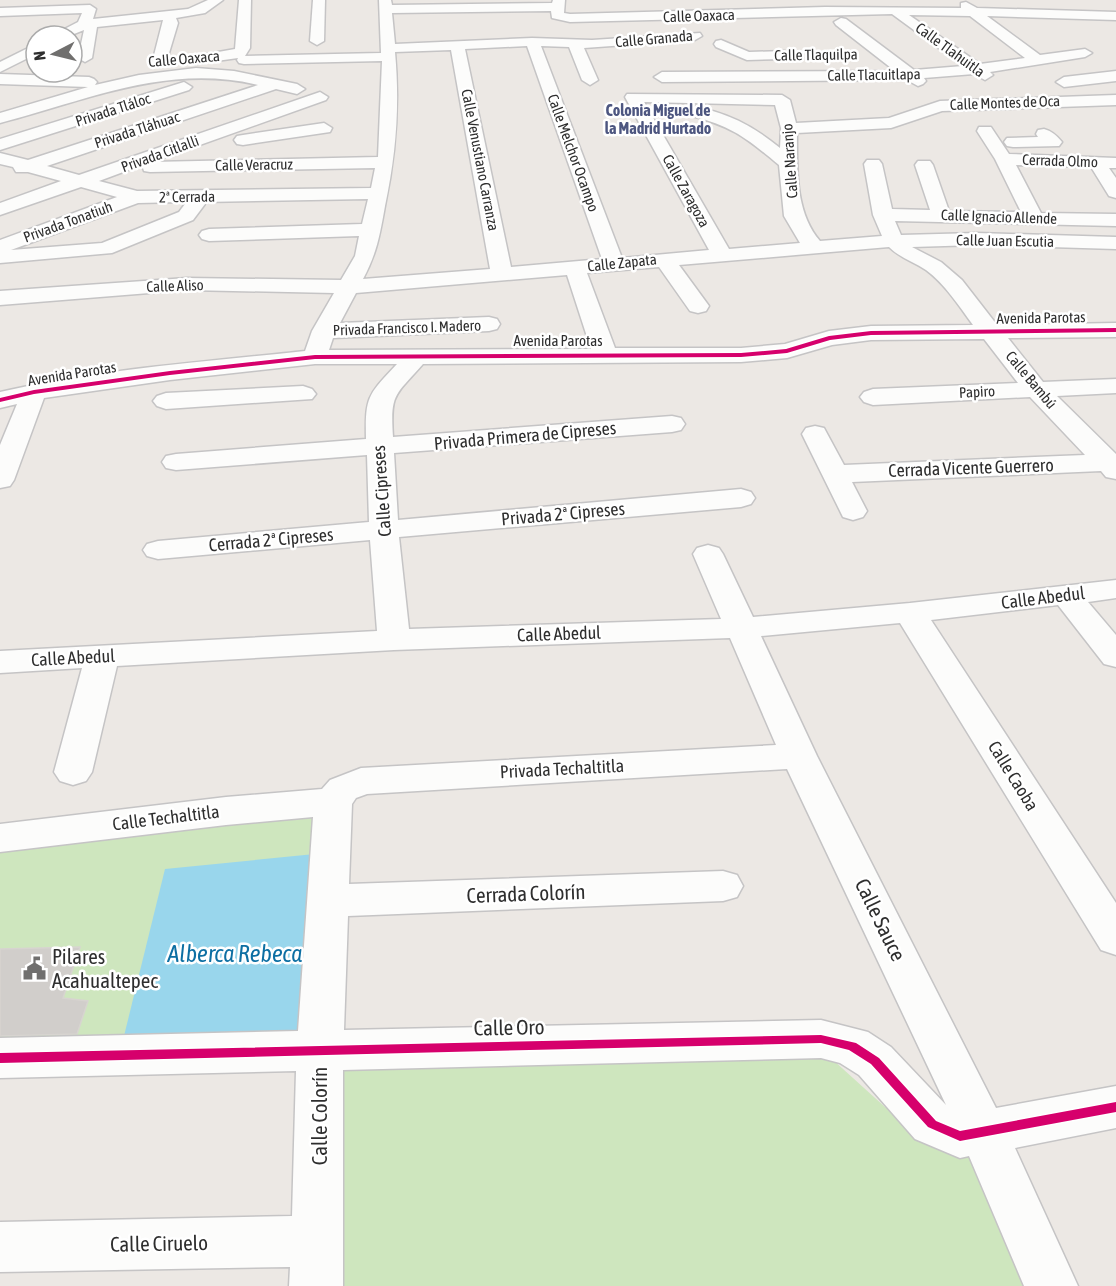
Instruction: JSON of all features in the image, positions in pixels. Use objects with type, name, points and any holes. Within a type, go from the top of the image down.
[{"type":"street","points":[[84,24],[169,16],[200,10],[217,0]]},
{"type":"street","points":[[242,57],[245,0]]},
{"type":"street","points":[[317,40],[319,0]]},
{"type":"street","points":[[672,0],[683,16],[713,35]]},
{"type":"street","points":[[720,0],[732,15]]},
{"type":"street","points":[[1047,8],[1116,2]]},
{"type":"street","points":[[315,357],[324,331],[365,256],[386,162],[384,78],[389,52],[385,4],[459,7],[558,3]]},
{"type":"street","name":"Calle Oaxaca","points":[[558,3],[557,15],[570,18],[896,11],[965,5],[1047,8],[1116,16]]},
{"type":"street","points":[[965,5],[1038,60]]},
{"type":"street","points":[[459,7],[462,34]]},
{"type":"street","points":[[1047,8],[1069,26]]},
{"type":"street","points":[[0,12],[90,9],[84,24]]},
{"type":"street","name":"Calle Tlahuitla","points":[[896,11],[994,83]]},
{"type":"street","points":[[159,63],[171,24],[169,16]]},
{"type":"street","points":[[633,18],[633,38],[658,52]]},
{"type":"street","points":[[84,24],[91,28],[85,58]]},
{"type":"street","points":[[825,28],[844,25],[871,27]]},
{"type":"street","points":[[844,25],[912,75],[940,106],[1014,88]]},
{"type":"street","points":[[895,27],[919,27]]},
{"type":"street","name":"Calle Granada","points":[[389,52],[462,34],[533,37],[575,44],[637,42],[713,35]]},
{"type":"street","name":"Calle Venustiano Carranza","points":[[462,34],[502,274]]},
{"type":"street","name":"Calle Tlaquilpa","points":[[713,35],[747,56],[804,55]]},
{"type":"street","name":"Calle Melchor Ocampo","points":[[533,37],[614,264]]},
{"type":"street","points":[[19,39],[20,48],[24,49]]},
{"type":"street","points":[[575,44],[590,80]]},
{"type":"street","name":"Calle Oaxaca","points":[[137,71],[159,63],[242,57],[389,52]]},
{"type":"street","name":"Calle Tlacuitlapa","points":[[662,77],[912,75],[977,69],[1085,53]]},
{"type":"street","name":"Calle Tlaquilpa","points":[[862,54],[885,54]]},
{"type":"street","points":[[1,70],[24,56]]},
{"type":"street","points":[[633,97],[662,77],[675,63]]},
{"type":"street","points":[[1,70],[24,69]]},
{"type":"street","points":[[1,70],[115,83]]},
{"type":"street","points":[[0,118],[115,83],[137,71],[225,74],[297,89]]},
{"type":"street","name":"Privada Tláloc","points":[[0,146],[225,74]]},
{"type":"street","points":[[836,76],[863,124]]},
{"type":"street","points":[[1048,84],[1116,76]]},
{"type":"street","name":"Privada Tláhuac","points":[[0,176],[273,85]]},
{"type":"street","name":"Privada Citlalli","points":[[0,209],[320,97]]},
{"type":"street","name":"Calle Naranjo","points":[[633,97],[782,100],[789,128],[789,163],[794,216],[802,234],[814,247]]},
{"type":"street","name":"Calle Zaragoza","points":[[633,97],[722,255]]},
{"type":"street","name":"Calle Montes de Oca","points":[[789,128],[891,123],[940,106],[1116,100]]},
{"type":"street","points":[[672,108],[708,113],[739,124],[789,163]]},
{"type":"street","points":[[169,151],[324,128]]},
{"type":"street","points":[[1034,218],[1004,159],[989,136],[1052,142]]},
{"type":"street","name":"2ª Cerrada","points":[[0,158],[136,197],[379,193]]},
{"type":"street","name":"Cerrada Olmo","points":[[1004,159],[1116,163]]},
{"type":"street","name":"Calle Veracruz","points":[[122,168],[386,162]]},
{"type":"street","points":[[1096,162],[1116,192]]},
{"type":"street","points":[[873,164],[883,215],[894,241]]},
{"type":"street","points":[[924,165],[941,215]]},
{"type":"street","name":"Privada Tonatiuh","points":[[0,247],[136,197]]},
{"type":"street","name":"Privada Tonatiuh","points":[[0,256],[105,249],[186,216],[195,204],[188,197]]},
{"type":"street","name":"Calle Ignacio Allende","points":[[883,215],[1116,220]]},
{"type":"street","points":[[209,235],[372,230]]},
{"type":"street","name":"Calle Juan Escutia","points":[[894,241],[977,239],[1116,243]]},
{"type":"street","name":"Calle Zapata","points":[[350,287],[722,255],[775,259],[814,247],[894,241]]},
{"type":"street","name":"Calle Bambú","points":[[894,241],[905,250],[934,266],[954,285],[1035,388],[1113,465]]},
{"type":"street","points":[[664,259],[698,306]]},
{"type":"street","points":[[575,268],[604,354]]},
{"type":"street","name":"Calle Aliso","points":[[0,298],[132,278],[188,284],[350,287]]},
{"type":"street","name":"Privada Francisco I. Madero","points":[[324,331],[489,324]]},
{"type":"street","name":"Avenida Parotas","points":[[0,400],[34,392],[170,373],[315,357],[741,355],[787,351],[829,338],[871,333],[1116,330]]},
{"type":"street","name":"Calle Cipreses","points":[[394,640],[378,447],[378,408],[382,395],[417,356]]},
{"type":"street","points":[[170,373],[165,412],[303,394]]},
{"type":"street","name":"Papiro","points":[[873,397],[1116,386]]},
{"type":"street","points":[[0,480],[34,392]]},
{"type":"street","name":"Privada Primera de Cipreses","points":[[176,462],[672,424]]},
{"type":"street","points":[[815,434],[853,511]]},
{"type":"street","name":"Cerrada Vicente Guerrero","points":[[834,474],[1113,465]]},
{"type":"street","name":"Privada 2ª Cipreses","points":[[384,531],[741,498]]},
{"type":"street","name":"Cerrada 2ª Cipreses","points":[[158,550],[384,531]]},
{"type":"street","name":"Calle Sauce","points":[[708,554],[799,756],[983,1132],[1051,1286]]},
{"type":"street","name":"Calle Abedul","points":[[0,663],[394,640],[742,628],[910,613],[1116,589]]},
{"type":"street","points":[[1066,595],[1116,657]]},
{"type":"street","name":"Calle Caoba","points":[[910,613],[1116,938]]},
{"type":"street","points":[[73,772],[102,657]]},
{"type":"street","name":"Privada Techaltitla","points":[[333,802],[343,789],[361,781],[799,756]]},
{"type":"street","name":"Calle Techaltitla","points":[[0,838],[226,811],[333,802]]},
{"type":"street","name":"Calle Colorín","points":[[317,1264],[320,1050],[333,802]]},
{"type":"street","name":"Cerrada Colorín","points":[[329,901],[723,886]]},
{"type":"street","name":"Calle Oro","points":[[0,1059],[821,1039],[852,1046],[875,1061],[932,1124],[960,1136],[1116,1107]]},
{"type":"street","name":"Calle Ciruelo","points":[[0,1247],[317,1264]]},
{"type":"green space","points":[[321,810],[320,1050],[0,1058],[0,847]]},
{"type":"green space","points":[[333,1056],[832,1059],[885,1107],[976,1155],[1029,1286],[327,1286]]},
{"type":"water","name":"Alberca Rebeca","points":[[325,853],[320,1050],[124,1036],[165,869]]},
{"type":"building","points":[[80,947],[63,998],[88,1001],[77,1034],[0,1036],[0,949]]},
{"type":"cycle path","points":[[0,400],[34,392],[170,373],[315,357],[741,355],[787,351],[829,338],[871,333],[1116,330]]},
{"type":"cycle path","points":[[0,1058],[821,1039],[852,1046],[875,1061],[932,1124],[960,1136],[1116,1107]]},
{"type":"place","name":"Pilares Acahualtepec","points":[[34,969]]},
{"type":"district","name":"Colonia Miguel de la Madrid Hurtado","points":[[658,119]]}]
